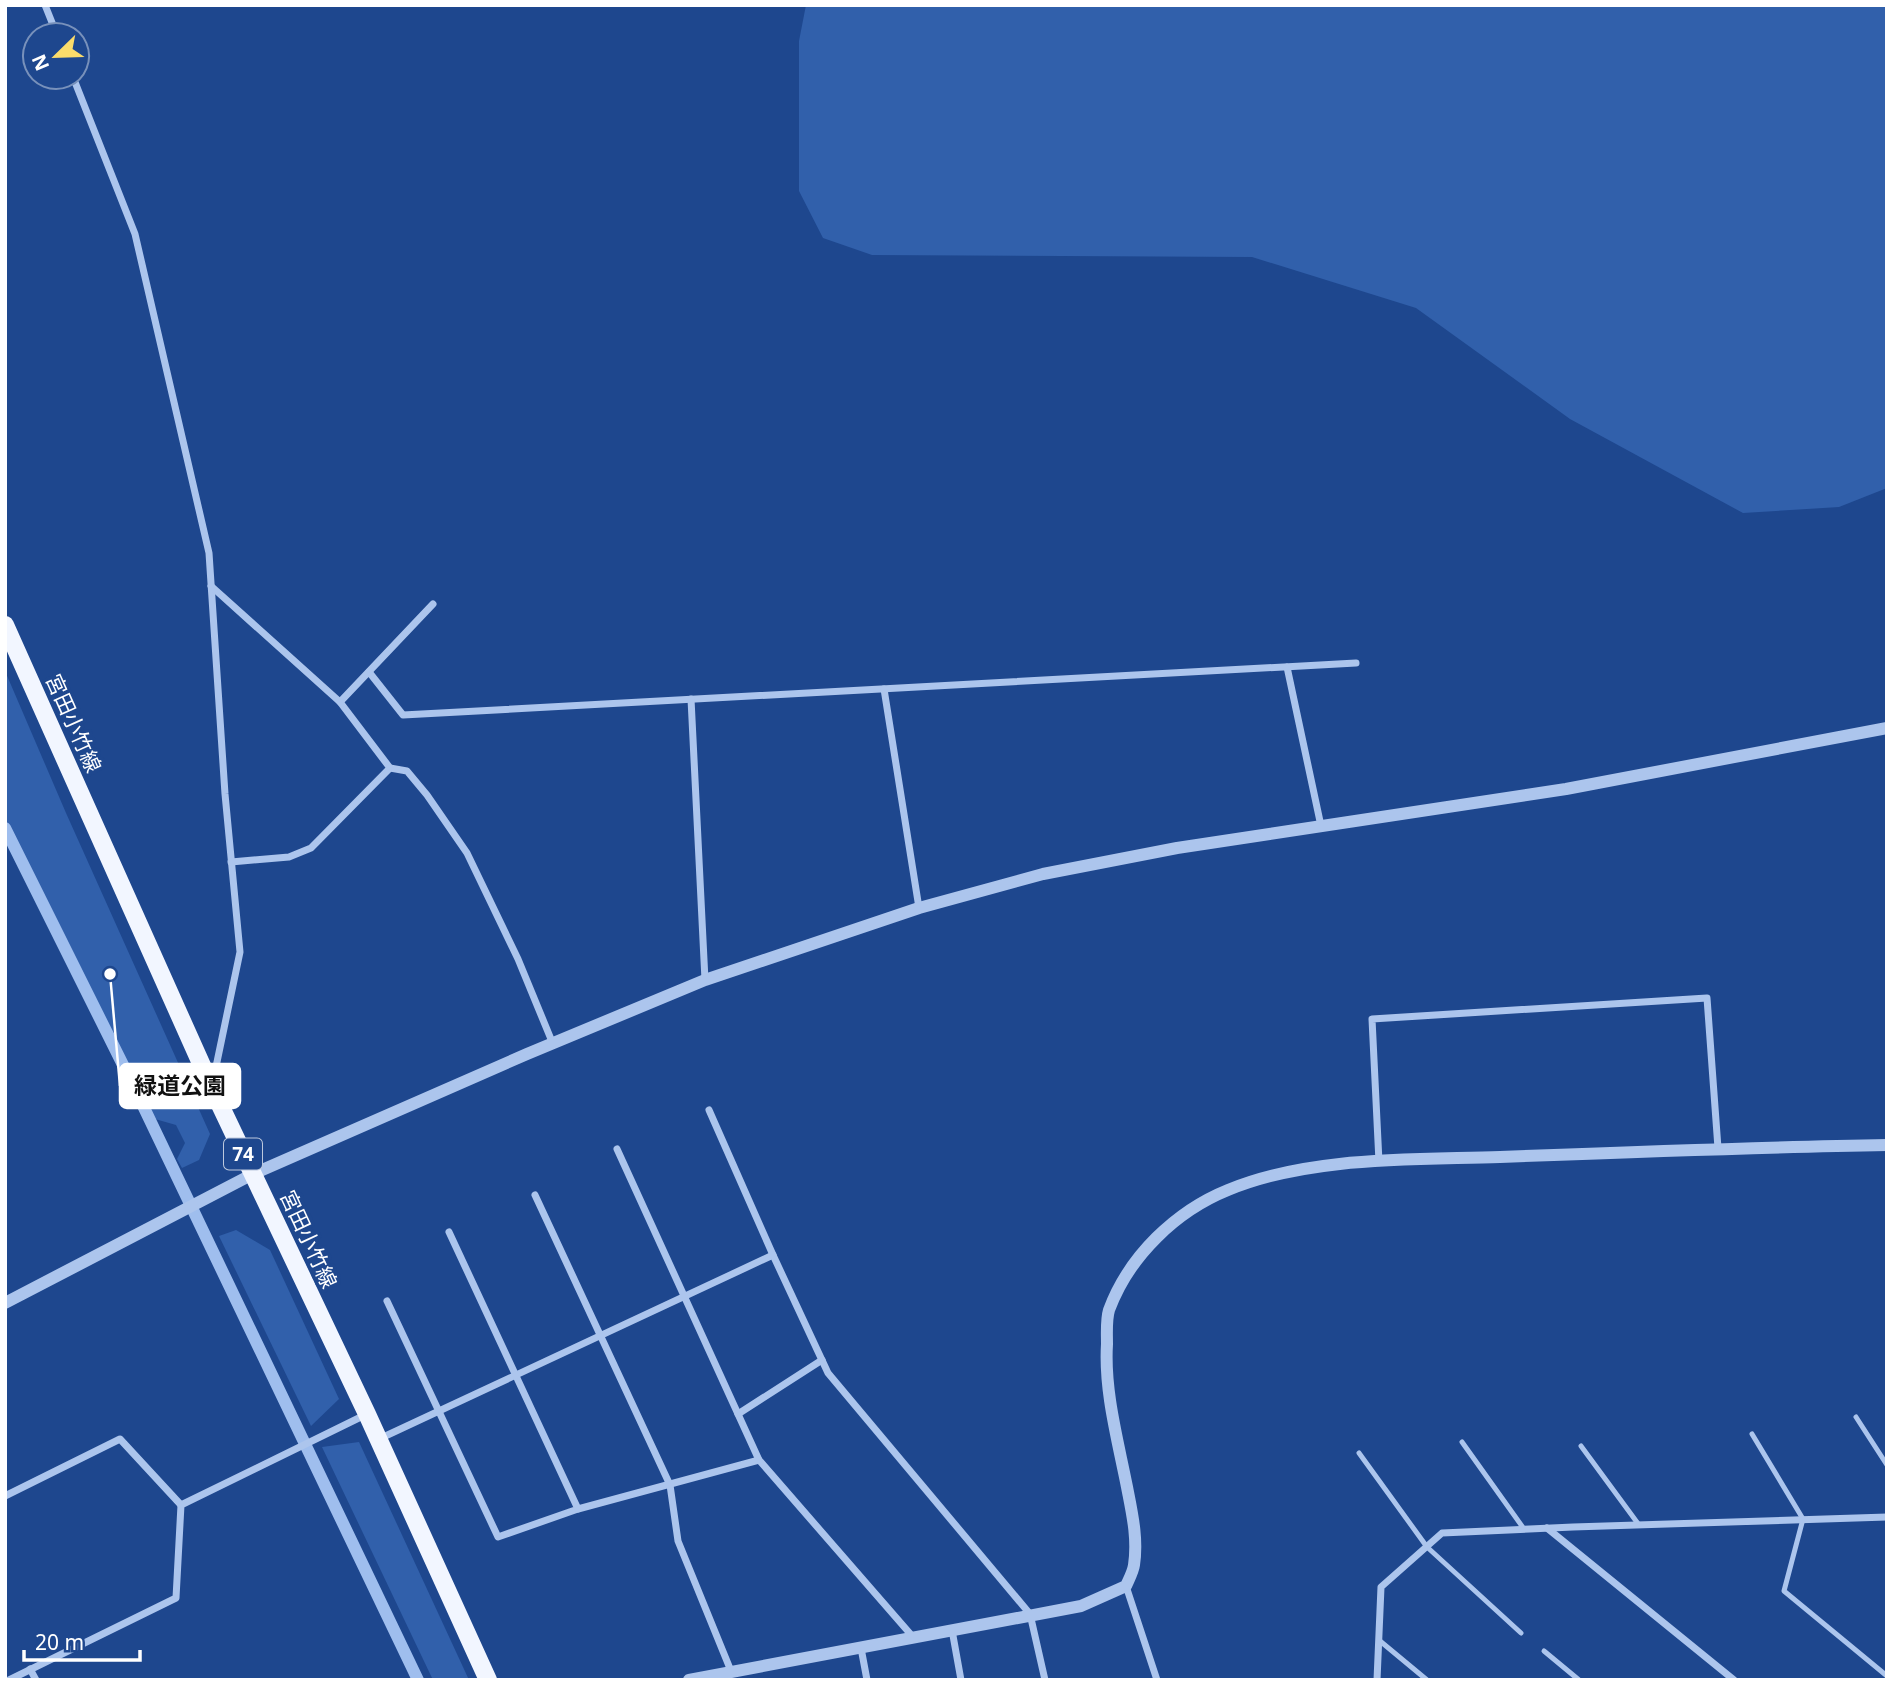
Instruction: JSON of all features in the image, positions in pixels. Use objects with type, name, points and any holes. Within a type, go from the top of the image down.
[{"type":"main road","name":"宮田小竹線","points":[[5,625],[212,1088],[367,1414],[488,1680]]},
{"type":"street","points":[[79,91],[135,234],[209,553],[224,780],[240,952],[212,1088]]},
{"type":"street","points":[[211,586],[340,702],[390,768],[407,771],[427,795],[467,853],[518,960],[552,1044]]},
{"type":"street","points":[[340,702],[433,604]]},
{"type":"street","points":[[369,673],[403,715],[1356,663]]},
{"type":"street","points":[[1287,667],[1321,826]]},
{"type":"street","points":[[884,689],[919,908]]},
{"type":"street","points":[[691,699],[705,980]]},
{"type":"street","points":[[5,1303],[253,1174],[552,1044],[705,980],[919,908],[1043,874],[1177,848],[1566,789],[1887,728]]},
{"type":"street","points":[[232,862],[289,857],[311,848],[390,768]]},
{"type":"street","points":[[1379,1162],[1372,1019],[1707,998],[1718,1148]]},
{"type":"street","points":[[709,1110],[828,1373],[1030,1614],[1045,1680]]},
{"type":"street","points":[[689,1680],[1081,1606],[1126,1586],[1134,1568],[1136,1534],[1114,1420],[1106,1361],[1108,1312],[1127,1276],[1152,1242],[1185,1212],[1228,1190],[1275,1176],[1316,1168],[1379,1162],[1887,1144]]},
{"type":"street","points":[[617,1149],[760,1460],[913,1637]]},
{"type":"street","points":[[535,1195],[670,1485],[678,1541],[731,1671]]},
{"type":"street","points":[[449,1232],[578,1510]]},
{"type":"street","points":[[378,1439],[773,1255]]},
{"type":"street","points":[[387,1301],[498,1538],[578,1510],[760,1460]]},
{"type":"street","points":[[738,1414],[822,1360]]},
{"type":"street","points":[[181,1505],[367,1414]]},
{"type":"street","points":[[5,1496],[120,1439],[181,1505],[176,1598],[9,1680]]},
{"type":"street","points":[[1377,1680],[1381,1587],[1442,1534],[1887,1517]]},
{"type":"street","points":[[1547,1528],[1734,1680]]},
{"type":"street","points":[[1126,1586],[1157,1680]]},
{"type":"street","points":[[952,1630],[961,1680]]},
{"type":"street","points":[[861,1648],[866,1680]]},
{"type":"street","points":[[30,1670],[36,1680]]},
{"type":"lane","points":[[1856,1417],[1887,1465]]},
{"type":"lane","points":[[1752,1434],[1803,1519],[1784,1591],[1887,1676]]},
{"type":"lane","points":[[1462,1442],[1524,1529]]},
{"type":"lane","points":[[1581,1446],[1639,1525]]},
{"type":"lane","points":[[1359,1452],[1427,1547],[1521,1633]]},
{"type":"lane","points":[[1380,1641],[1427,1680]]},
{"type":"lane","points":[[1544,1651],[1579,1680]]},
{"type":"shaded area","points":[[806,5],[1887,5],[1887,488],[1839,507],[1743,513],[1570,419],[1416,308],[1252,257],[872,255],[823,238],[799,191],[799,41]]},
{"type":"shaded area","points":[[5,671],[210,1134],[199,1160],[182,1168],[177,1159],[185,1143],[176,1125],[155,1119],[5,818]]},
{"type":"shaded area","points":[[236,1230],[270,1250],[339,1399],[311,1426],[219,1236]]},
{"type":"shaded area","points":[[359,1442],[469,1680],[433,1680],[322,1447]]},
{"type":"waterway","points":[[5,828],[136,1091],[418,1680]]},
{"type":"place","name":"緑道公園","points":[[110,974]]}]
